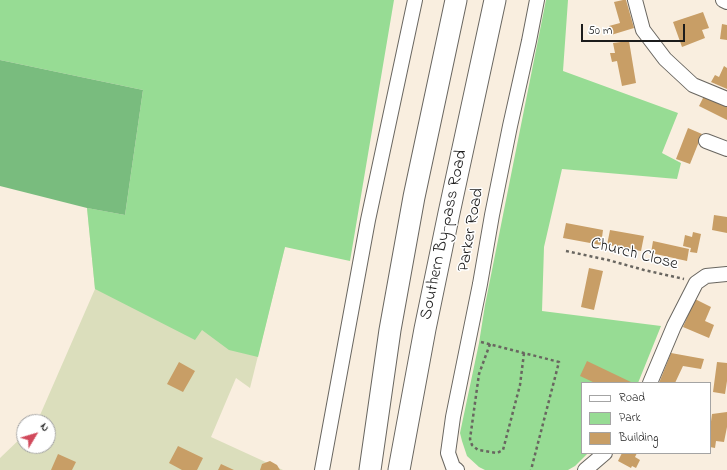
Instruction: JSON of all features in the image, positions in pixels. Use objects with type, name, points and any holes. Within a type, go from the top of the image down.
[{"type":"highway","name":"Southern By-pass Road","points":[[370,470],[390,330],[414,197],[456,0]]},
{"type":"highway","name":"Southern By-pass Road","points":[[399,470],[426,321],[494,0]]},
{"type":"street","points":[[322,470],[368,220],[415,0]]},
{"type":"street","name":"Parker Road","points":[[455,468],[448,453],[453,417],[480,284],[495,200],[537,0]]},
{"type":"street","points":[[636,0],[642,30],[665,59],[693,85],[727,99]]},
{"type":"street","points":[[723,0],[727,2]]},
{"type":"street","points":[[706,141],[727,149]]},
{"type":"street","points":[[650,382],[674,326],[696,283],[706,276],[727,274]]},
{"type":"street","points":[[585,470],[604,454]]},
{"type":"path","name":"Church Close","points":[[566,251],[608,260],[696,283]]},
{"type":"path","points":[[469,338],[559,362],[531,470]]},
{"type":"path","points":[[490,344],[479,374],[470,439],[472,445],[478,450],[497,453],[503,450],[520,384],[524,353]]},
{"type":"shaded area","points":[[87,208],[285,247],[250,388],[236,378],[211,437],[283,470],[0,470],[0,458],[16,443],[16,454],[56,454],[56,414],[40,414],[95,289]]},
{"type":"green space","points":[[0,0],[394,0],[350,261],[285,247],[258,357],[229,350],[202,330],[195,340],[95,289],[87,208],[125,215],[143,90],[0,60]]},
{"type":"green space","points":[[546,0],[568,0],[563,71],[678,113],[662,153],[681,163],[677,179],[562,169],[544,247],[542,311],[661,326],[638,382],[581,382],[581,454],[587,454],[575,466],[568,470],[485,470],[479,467],[467,456],[460,433],[479,343],[485,305]]},
{"type":"green space","points":[[0,60],[143,90],[125,215],[87,208],[0,186]]},
{"type":"building","points":[[626,0],[634,28],[611,35],[609,26],[620,23],[614,2]]},
{"type":"building","points":[[703,12],[709,28],[702,30],[705,38],[682,47],[673,22]]},
{"type":"building","points":[[722,24],[727,25],[727,40],[720,39]]},
{"type":"building","points":[[629,41],[636,83],[622,86],[617,61],[612,62],[610,53],[615,53],[613,43]]},
{"type":"building","points":[[724,66],[727,68],[727,89],[711,82],[715,75],[719,77]]},
{"type":"building","points":[[705,94],[727,105],[727,120],[699,106]]},
{"type":"building","points":[[688,128],[702,134],[690,164],[676,159]]},
{"type":"building","points":[[714,215],[727,217],[727,233],[712,230]]},
{"type":"building","points":[[566,223],[603,230],[601,245],[563,238]]},
{"type":"building","points":[[610,230],[644,236],[641,251],[607,245]]},
{"type":"building","points":[[693,232],[701,234],[697,253],[690,252],[691,248],[683,246],[685,235],[692,237]]},
{"type":"building","points":[[653,241],[689,249],[687,261],[651,253]]},
{"type":"building","points":[[589,268],[603,271],[594,310],[581,307]]},
{"type":"building","points":[[695,299],[711,307],[705,321],[714,325],[709,338],[683,327]]},
{"type":"building","points":[[671,353],[704,359],[701,369],[683,366],[675,382],[659,382]]},
{"type":"building","points":[[587,361],[631,382],[593,382],[580,376]]},
{"type":"building","points":[[179,362],[195,371],[183,392],[167,384]]},
{"type":"building","points":[[717,362],[727,363],[725,394],[713,392]]},
{"type":"building","points":[[727,412],[727,427],[724,442],[716,441],[715,448],[711,447],[712,414]]},
{"type":"building","points":[[178,446],[203,458],[197,470],[182,470],[169,463]]},
{"type":"building","points":[[58,454],[76,462],[72,470],[51,470]]},
{"type":"building","points":[[622,454],[636,454],[635,457],[640,460],[636,468],[632,466],[631,468],[618,461]]},
{"type":"building","points":[[270,461],[277,465],[280,470],[260,470],[262,464]]},
{"type":"building","points":[[221,464],[234,470],[218,470]]}]
